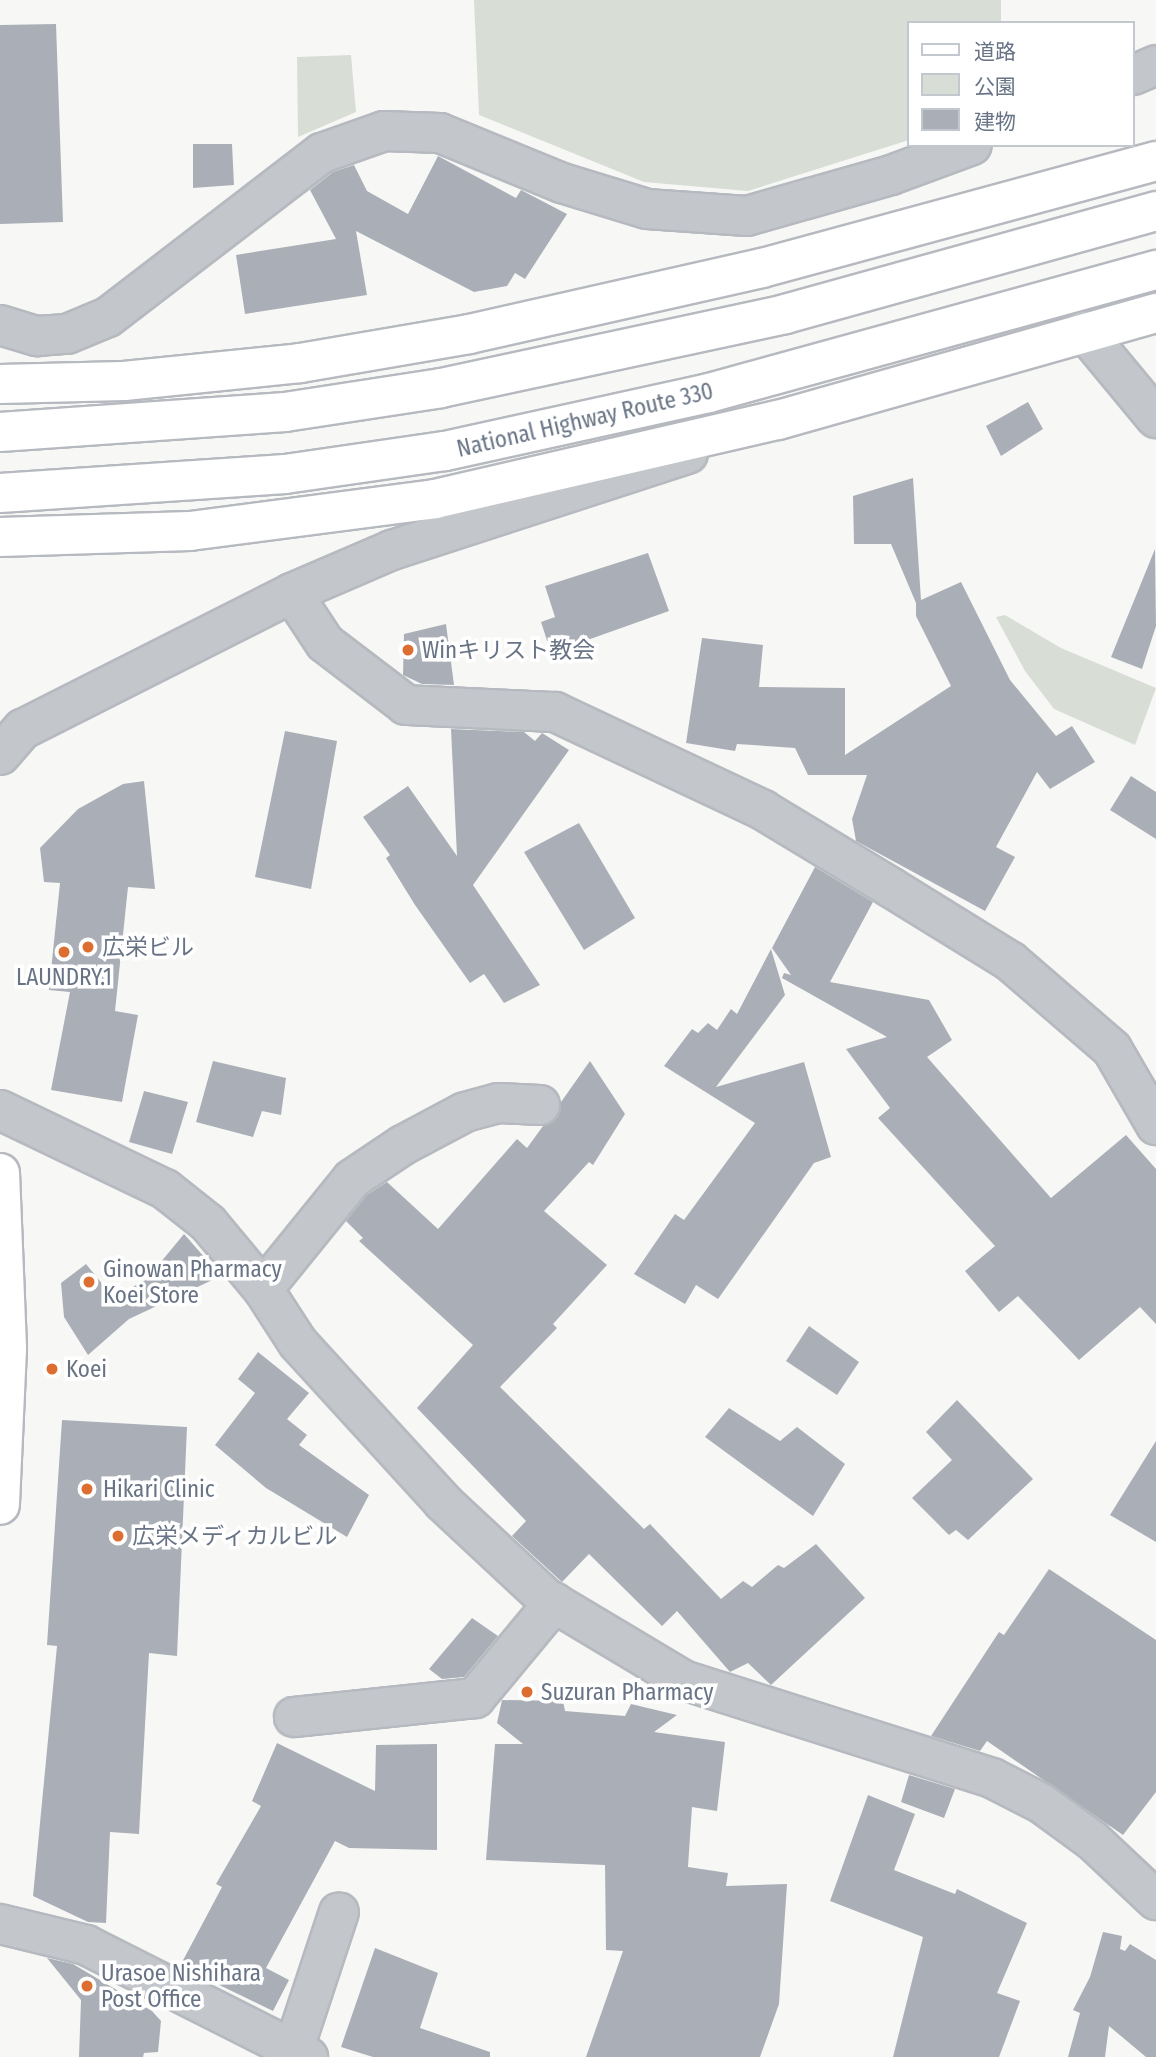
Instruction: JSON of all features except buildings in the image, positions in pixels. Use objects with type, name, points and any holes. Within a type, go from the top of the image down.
[{"type":"main road","points":[[0,384],[124,381],[259,367],[469,334],[762,268],[1156,161]]},
{"type":"main road","points":[[0,432],[285,412],[441,388],[785,314],[1156,211]]},
{"type":"main road","name":"National Highway Route 330","points":[[0,493],[285,474],[445,451],[709,393],[1156,270]]},
{"type":"main road","points":[[0,537],[190,531],[355,513],[515,483],[778,420],[1084,331],[1156,313]]},
{"type":"main road","points":[[0,1173],[3,1290],[0,1505]]},
{"type":"street","points":[[1135,74],[1156,65]]},
{"type":"street","points":[[0,325],[37,335],[67,334],[108,317],[322,153],[384,131],[440,133],[562,183],[647,209],[747,216],[891,175],[967,147]]},
{"type":"street","points":[[1084,331],[1156,418]]},
{"type":"street","points":[[0,755],[23,730],[292,593],[391,550],[617,480],[778,420]]},
{"type":"street","points":[[292,593],[325,643],[406,705],[555,712],[763,810],[890,887],[1010,961],[1112,1049],[1156,1125]]},
{"type":"street","points":[[263,1289],[352,1179],[402,1145],[465,1112],[499,1102],[540,1105]]},
{"type":"street","points":[[0,1110],[164,1189],[208,1223],[263,1289],[298,1343],[443,1502],[554,1603],[683,1680],[992,1778],[1041,1802],[1092,1840],[1156,1900]]},
{"type":"street","points":[[294,1717],[475,1698],[554,1603]]},
{"type":"street","points":[[0,1924],[86,1945],[301,2054],[339,1912]]},
{"type":"green space","points":[[474,0],[1001,0],[1001,21],[908,21],[908,140],[748,191],[644,182],[479,115]]},
{"type":"green space","points":[[351,55],[356,112],[298,137],[297,57]]},
{"type":"green space","points":[[1005,615],[1061,648],[1156,688],[1135,745],[1054,709],[1025,671],[996,617]]},
{"type":"place","name":"Winキリスト教会","points":[[408,650]]},
{"type":"place","name":"広栄ビル","points":[[88,947]]},
{"type":"place","name":"LAUNDRY.1","points":[[64,952]]},
{"type":"place","name":"Ginowan Pharmacy Koei Store","points":[[89,1282]]},
{"type":"place","name":"Koei","points":[[52,1369]]},
{"type":"place","name":"Hikari Clinic","points":[[87,1489]]},
{"type":"place","name":"広栄メディカルビル","points":[[118,1536]]},
{"type":"place","name":"Suzuran Pharmacy","points":[[527,1692]]},
{"type":"place","name":"Urasoe Nishihara Post Office","points":[[87,1986]]}]
